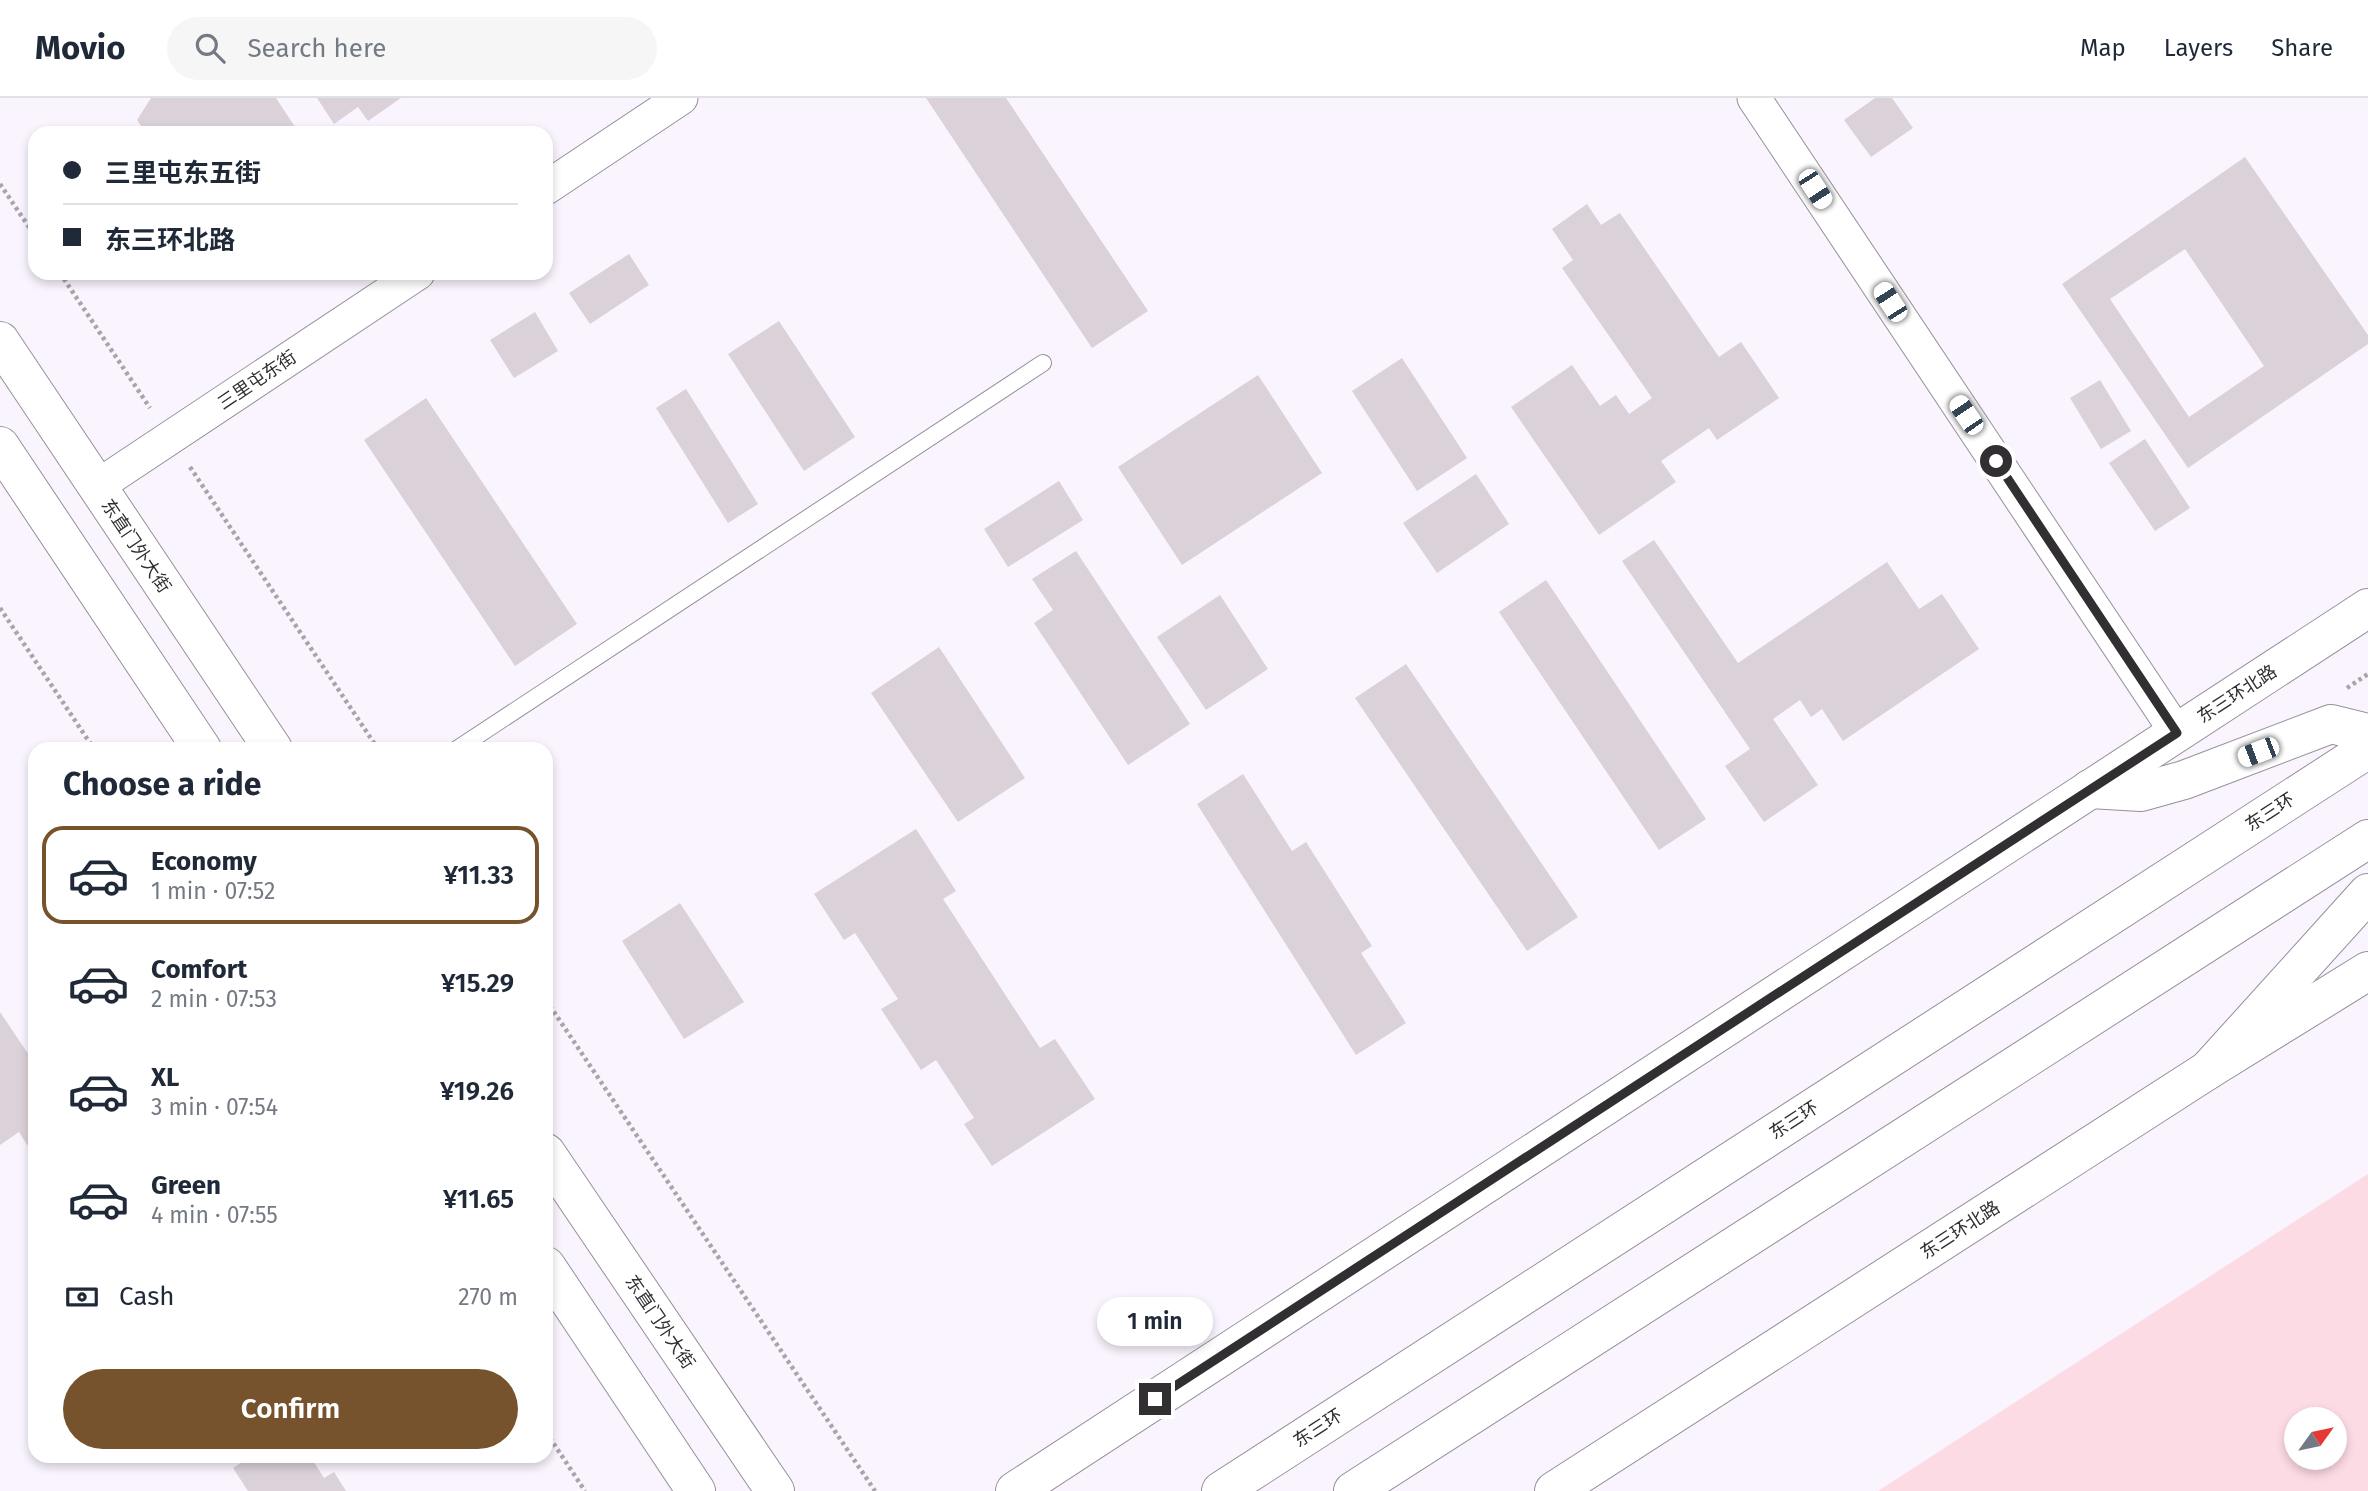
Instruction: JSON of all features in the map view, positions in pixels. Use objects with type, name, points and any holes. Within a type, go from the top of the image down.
[{"type":"main road","name":"东直门外大街","points":[[0,341],[268,742]]},
{"type":"main road","points":[[0,446],[197,742]]},
{"type":"main road","name":"东三环北路","points":[[1015,1491],[2368,608]]},
{"type":"main road","points":[[2090,789],[2141,792],[2184,780],[2331,724],[2368,733]]},
{"type":"main road","name":"东三环","points":[[1221,1491],[2368,749]]},
{"type":"main road","points":[[1353,1491],[2368,839]]},
{"type":"main road","points":[[2208,1070],[2368,894]]},
{"type":"main road","name":"东三环北路","points":[[1554,1491],[2208,1070],[2363,983]]},
{"type":"main road","name":"东直门外大街","points":[[553,1163],[775,1491]]},
{"type":"main road","points":[[553,1276],[696,1491]]},
{"type":"street","points":[[553,183],[681,98]]},
{"type":"street","points":[[1754,98],[2177,733]]},
{"type":"street","name":"三里屯东街","points":[[96,487],[407,280]]},
{"type":"lane","points":[[468,742],[1044,363]]},
{"type":"path","points":[[0,184],[28,226]]},
{"type":"path","points":[[65,280],[373,742]]},
{"type":"path","points":[[0,608],[89,742]]},
{"type":"path","points":[[553,1010],[874,1491]]},
{"type":"path","points":[[553,1443],[585,1491]]},
{"type":"shaded area","points":[[2368,1174],[2368,1491],[1878,1491]]},
{"type":"building","points":[[151,98],[276,98],[294,126],[141,126],[137,120]]},
{"type":"building","points":[[317,98],[401,98],[368,121],[358,107],[334,124]]},
{"type":"building","points":[[926,98],[1006,98],[1148,311],[1092,348]]},
{"type":"building","points":[[1875,98],[1892,98],[1913,128],[1871,157],[1844,120]]},
{"type":"building","points":[[2245,157],[2368,335],[2368,344],[2188,468],[2062,284]],"holes":[[[2185,249],[2264,366],[2189,417],[2110,299]]]},
{"type":"building","points":[[1587,204],[1601,225],[1620,213],[1719,357],[1741,342],[1779,398],[1717,440],[1709,428],[1661,461],[1676,482],[1599,535],[1511,407],[1572,365],[1600,406],[1616,395],[1629,414],[1652,398],[1562,268],[1573,260],[1552,229]]},
{"type":"building","points":[[629,254],[649,285],[590,324],[569,293]]},
{"type":"building","points":[[535,312],[558,351],[514,378],[490,340]]},
{"type":"building","points":[[779,321],[855,437],[804,471],[728,354]]},
{"type":"building","points":[[1402,358],[1467,458],[1417,491],[1352,391]]},
{"type":"building","points":[[1258,375],[1322,473],[1182,565],[1118,467]]},
{"type":"building","points":[[2100,380],[2131,431],[2101,449],[2070,398]]},
{"type":"building","points":[[686,389],[758,504],[728,523],[656,408]]},
{"type":"building","points":[[426,398],[577,624],[515,666],[364,440]]},
{"type":"building","points":[[2145,439],[2190,508],[2155,531],[2109,463]]},
{"type":"building","points":[[1476,474],[1509,524],[1437,573],[1403,523]]},
{"type":"building","points":[[1059,481],[1083,520],[1008,567],[984,529]]},
{"type":"building","points":[[1654,540],[1738,663],[1887,562],[1919,609],[1942,594],[1979,649],[1843,741],[1822,709],[1811,717],[1800,700],[1773,719],[1818,785],[1764,822],[1725,766],[1750,749],[1622,561]]},
{"type":"building","points":[[1076,551],[1190,724],[1128,765],[1034,623],[1053,610],[1032,579]]},
{"type":"building","points":[[1546,580],[1706,819],[1659,850],[1499,612]]},
{"type":"building","points":[[1220,595],[1268,669],[1206,710],[1157,637]]},
{"type":"building","points":[[939,647],[1025,778],[958,822],[871,693]]},
{"type":"building","points":[[1406,664],[1578,917],[1527,951],[1355,698]]},
{"type":"building","points":[[1243,774],[1292,851],[1306,842],[1372,946],[1361,953],[1406,1023],[1356,1055],[1197,804]]},
{"type":"building","points":[[916,829],[956,891],[943,899],[1040,1048],[1055,1039],[1095,1099],[992,1166],[964,1124],[974,1118],[936,1060],[921,1070],[881,1009],[898,999],[855,933],[844,940],[814,894]]},
{"type":"building","points":[[680,903],[744,1002],[684,1039],[622,941]]},
{"type":"building","points":[[0,1012],[28,1054],[28,1146],[19,1132],[0,1145]]},
{"type":"building","points":[[240,1463],[314,1463],[324,1478],[334,1472],[346,1491],[248,1491],[233,1468]]},
{"type":"route","points":[[1155,1399],[2177,733],[1996,461]]}]
